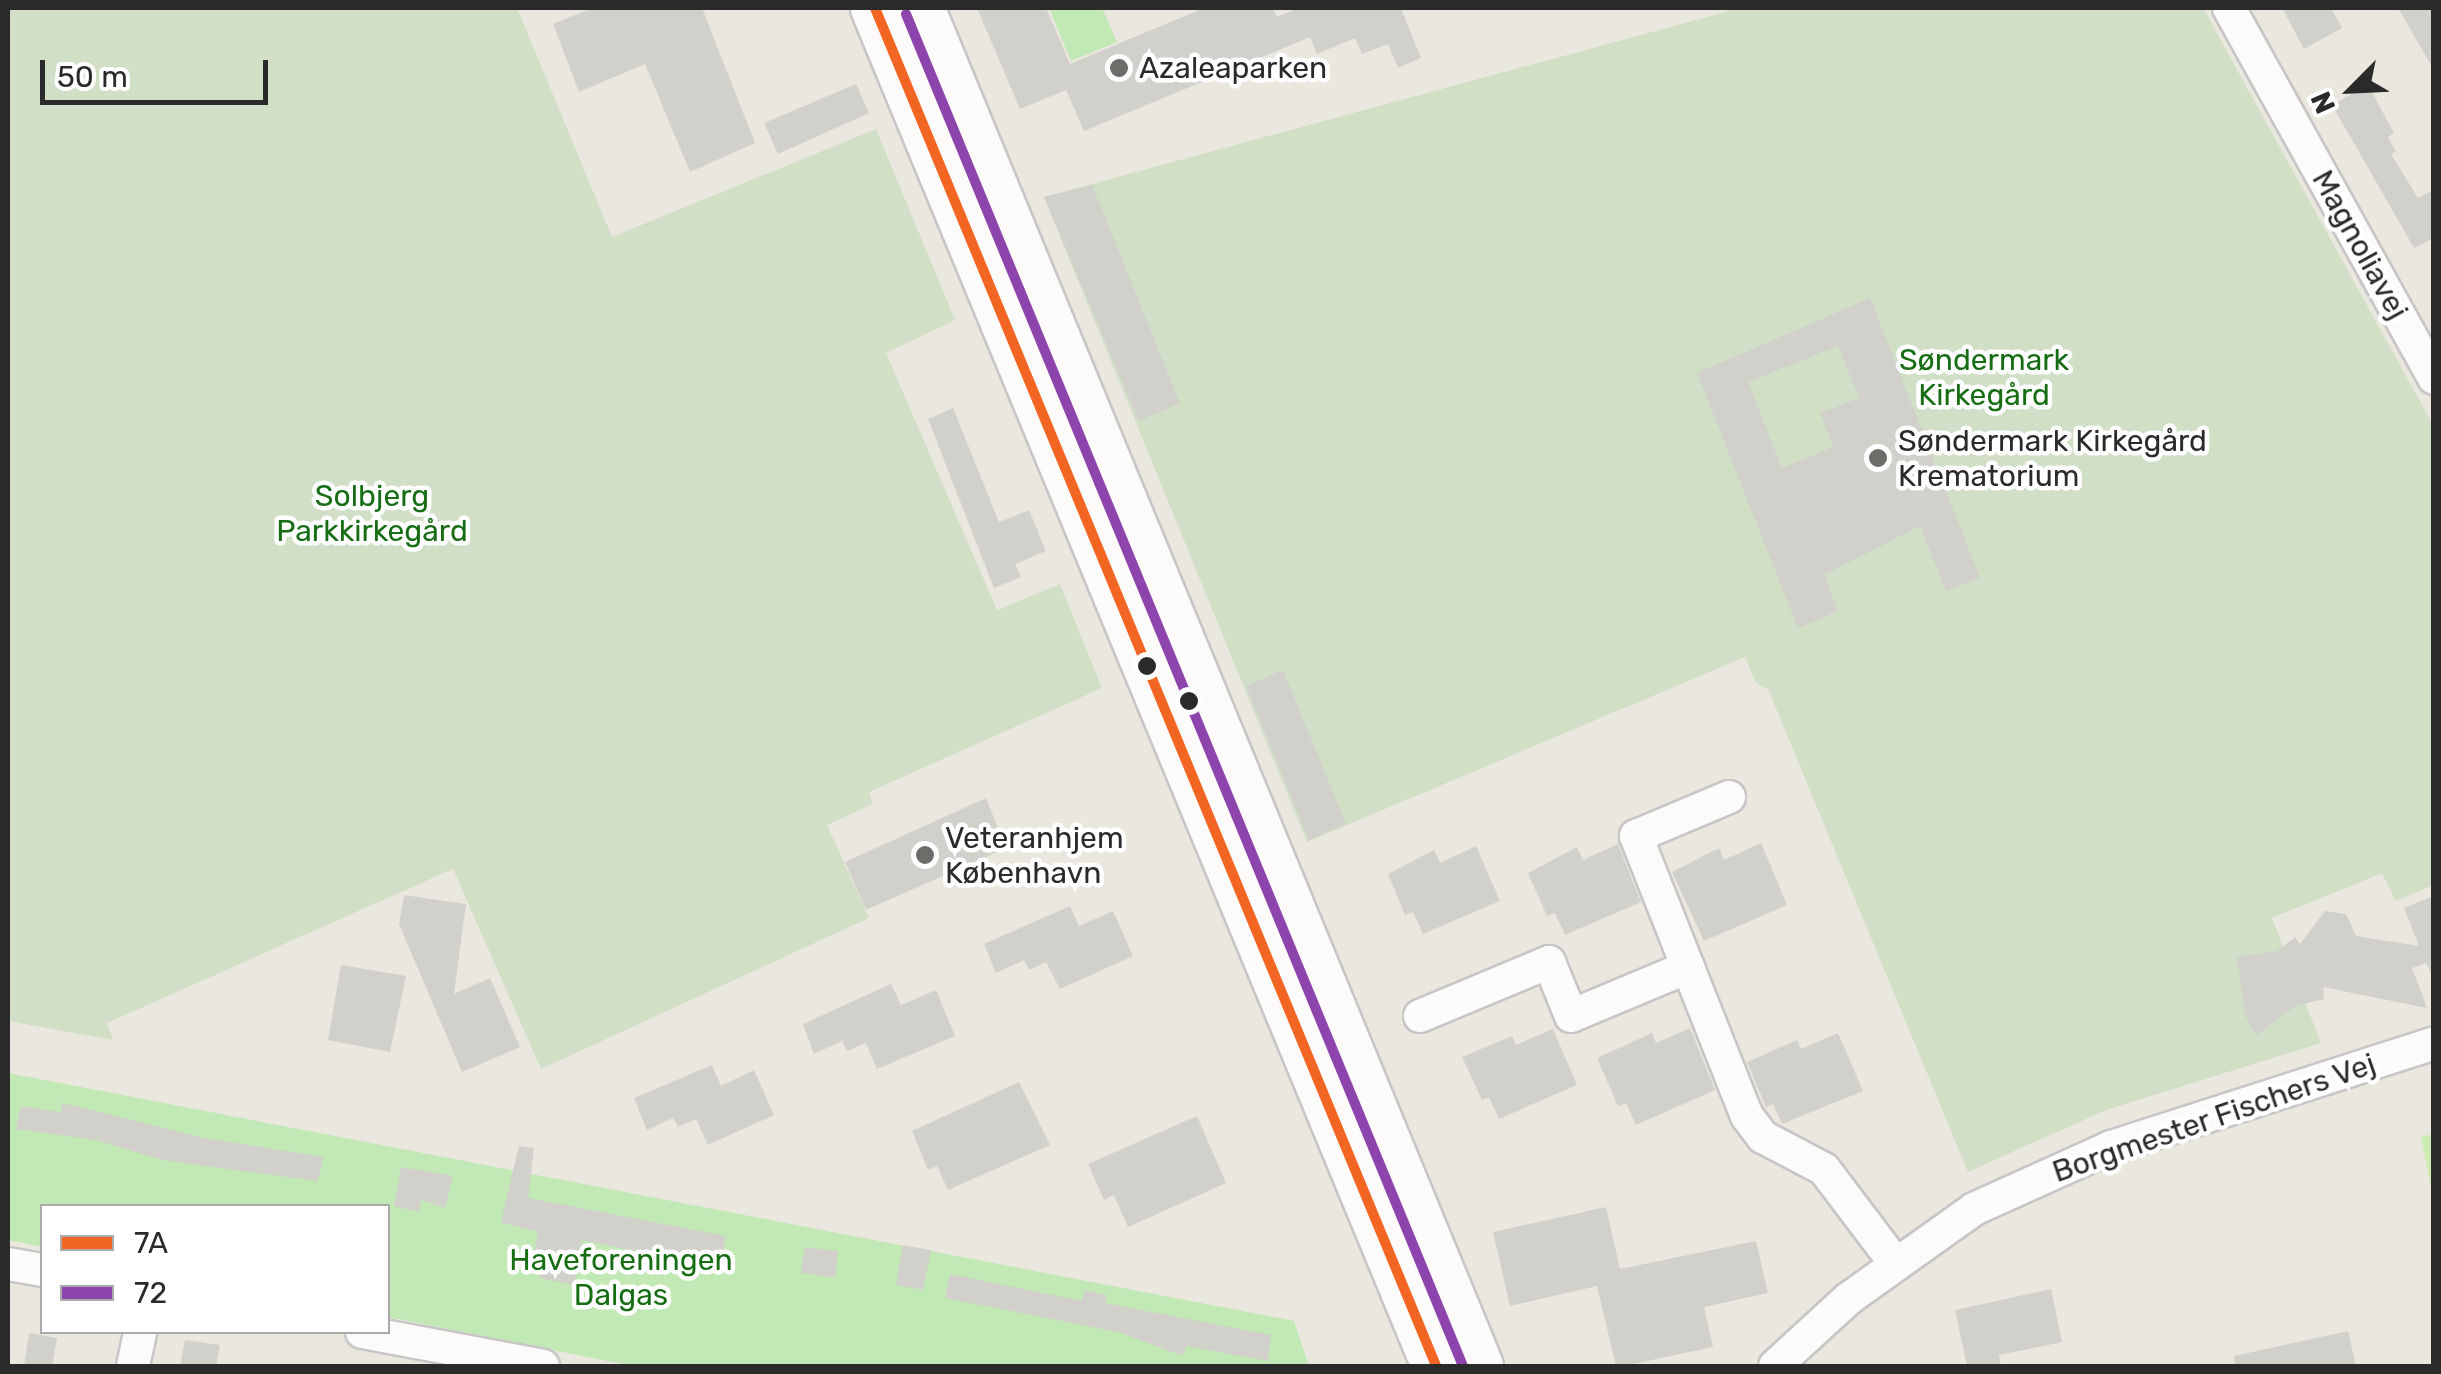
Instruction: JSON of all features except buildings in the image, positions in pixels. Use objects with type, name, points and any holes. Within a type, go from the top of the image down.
[{"type":"street","points":[[875,8],[916,34],[1218,789],[1436,1366]]},
{"type":"street","name":"Magnoliavej","points":[[2229,8],[2434,378]]},
{"type":"street","points":[[1218,789],[1479,1366]]},
{"type":"street","points":[[1729,797],[1636,836],[1747,1116],[1763,1138],[1824,1170],[1895,1263]]},
{"type":"street","points":[[1420,1016],[1548,962],[1571,1016],[1688,967]]},
{"type":"street","name":"Borgmester Fischers Vej","points":[[1776,1366],[1895,1263],[1974,1209],[2111,1147],[2434,1043]]},
{"type":"street","points":[[8,1264],[40,1270]]},
{"type":"street","points":[[133,1366],[140,1334]]},
{"type":"street","points":[[373,1334],[542,1366]]},
{"type":"green space","name":"Solbjerg Parkkirkegård","points":[[8,8],[517,8],[612,237],[876,129],[955,320],[886,353],[997,610],[1060,584],[1102,688],[869,792],[873,804],[827,825],[869,918],[541,1069],[453,869],[107,1023],[113,1040],[8,1021]]},
{"type":"green space","points":[[1049,8],[1102,8],[1117,42],[1071,61]]},
{"type":"green space","name":"Søndermark Kirkegård","points":[[1740,8],[2203,8],[2433,425],[2433,885],[2396,901],[2382,873],[2272,918],[2321,1043],[2106,1110],[1968,1172],[1768,689],[1756,683],[1745,657],[1307,842],[1044,197]]},
{"type":"green space","name":"Haveforeningen Dalgas","points":[[8,1073],[1294,1321],[1309,1366],[632,1366],[390,1317],[390,1204],[40,1204],[40,1247],[8,1240]]},
{"type":"green space","points":[[2434,1134],[2433,1197],[2421,1137]]},
{"type":"transit line","name":"7A","points":[[875,8],[1436,1366]]},
{"type":"transit line","name":"72","points":[[906,14],[1463,1366]]},
{"type":"place","name":"Azaleaparken","points":[[1119,68]]},
{"type":"place","name":"Søndermark Kirkegård Krematorium","points":[[1878,458]]},
{"type":"place","name":"Veteranhjem København","points":[[925,855]]}]
